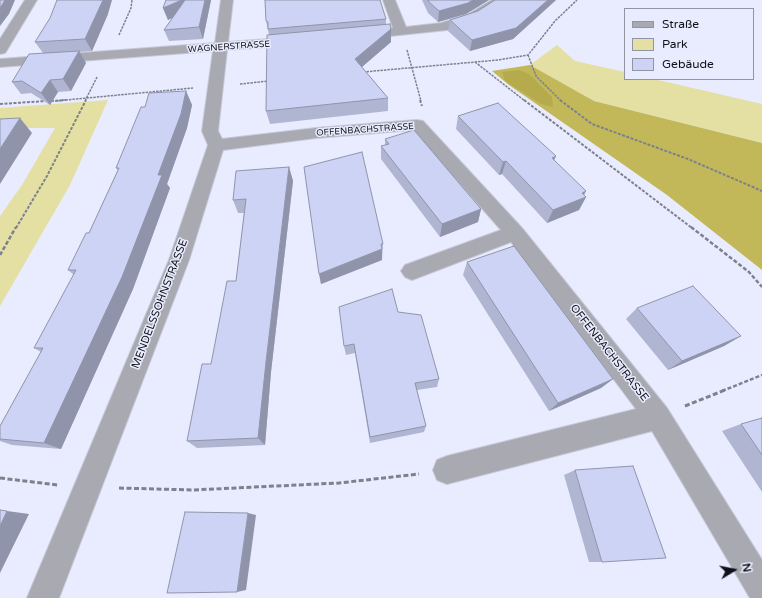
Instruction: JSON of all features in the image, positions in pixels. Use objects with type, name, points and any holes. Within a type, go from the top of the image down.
[{"type":"street","points":[[0,50],[31,0]]},
{"type":"street","points":[[216,145],[210,131],[227,0]]},
{"type":"street","points":[[389,0],[402,32]]},
{"type":"street","points":[[346,36],[402,32],[442,27],[471,18],[500,0]]},
{"type":"street","name":"WAGNERSTRASSE","points":[[0,63],[220,48],[307,40]]},
{"type":"street","name":"OFFENBACHSTRASSE","points":[[216,145],[316,133],[418,125],[514,233],[658,417],[762,589]]},
{"type":"street","name":"MENDELSSOHNSTRASSE","points":[[43,598],[179,260],[216,145]]},
{"type":"street","points":[[412,271],[514,233]]},
{"type":"street","points":[[447,470],[658,417]]},
{"type":"path","points":[[118,37],[131,8],[132,0]]},
{"type":"path","points":[[357,73],[475,62],[528,55],[555,21],[577,0]]},
{"type":"path","points":[[402,32],[424,116],[418,125]]},
{"type":"path","points":[[528,55],[536,76],[558,98],[592,124],[688,159],[762,191]]},
{"type":"path","points":[[475,62],[749,272],[762,286]]},
{"type":"path","points":[[0,255],[47,176],[85,98],[99,73]]},
{"type":"path","points":[[0,104],[85,98],[271,81]]},
{"type":"path","points":[[658,417],[762,375]]},
{"type":"path","points":[[0,478],[86,488],[200,490],[339,483],[447,470]]},
{"type":"green space","points":[[557,45],[575,61],[624,72],[624,80],[658,80],[762,104],[762,143],[594,101],[530,65]]},
{"type":"green space","points":[[108,100],[70,185],[0,306],[0,216],[22,185],[55,128],[0,128],[0,108]]},
{"type":"shaded area","points":[[530,65],[594,101],[762,143],[762,270],[667,195],[509,85],[492,71]]},
{"type":"shaded area","points":[[519,70],[529,74],[552,97],[553,107],[541,104],[505,81],[502,72]]},
{"type":"building","points":[[0,0],[5,0],[0,8]]},
{"type":"building","points":[[57,0],[103,0],[85,39],[35,42],[50,18]]},
{"type":"building","points":[[166,0],[182,0],[163,8]]},
{"type":"building","points":[[185,0],[205,0],[199,27],[164,30]]},
{"type":"building","points":[[265,0],[380,0],[386,19],[268,29]]},
{"type":"building","points":[[428,0],[473,0],[468,3],[439,11]]},
{"type":"building","points":[[495,0],[548,0],[516,28],[472,40],[450,20],[478,11]]},
{"type":"building","points":[[390,24],[391,29],[355,59],[388,98],[266,111],[267,35]]},
{"type":"building","points":[[79,51],[63,79],[50,80],[41,93],[22,81],[12,82],[29,54]]},
{"type":"building","points":[[186,91],[181,114],[158,175],[162,175],[122,277],[44,443],[0,439],[0,426],[43,348],[34,348],[76,270],[68,270],[86,233],[89,233],[119,168],[116,168],[141,107],[145,107],[149,93]]},
{"type":"building","points":[[498,103],[556,156],[552,158],[586,191],[582,193],[586,197],[553,210],[506,161],[503,162],[458,116]]},
{"type":"building","points":[[20,118],[0,149],[0,119]]},
{"type":"building","points":[[414,130],[481,209],[442,224],[381,146],[389,144],[385,139]]},
{"type":"building","points":[[362,152],[383,244],[381,244],[382,249],[319,274],[304,167]]},
{"type":"building","points":[[289,167],[258,438],[187,441],[202,364],[211,364],[227,281],[236,281],[246,199],[233,200],[236,171]]},
{"type":"building","points":[[514,246],[613,379],[558,403],[467,262]]},
{"type":"building","points":[[693,286],[741,336],[682,361],[637,308]]},
{"type":"building","points":[[392,289],[398,312],[421,315],[439,379],[415,383],[426,426],[370,437],[354,344],[344,346],[339,307]]},
{"type":"building","points":[[762,418],[762,455],[741,424]]},
{"type":"building","points":[[633,466],[666,558],[602,562],[575,470]]},
{"type":"building","points":[[0,510],[7,511],[0,526]]},
{"type":"building","points":[[185,512],[248,513],[237,592],[167,593]]}]
